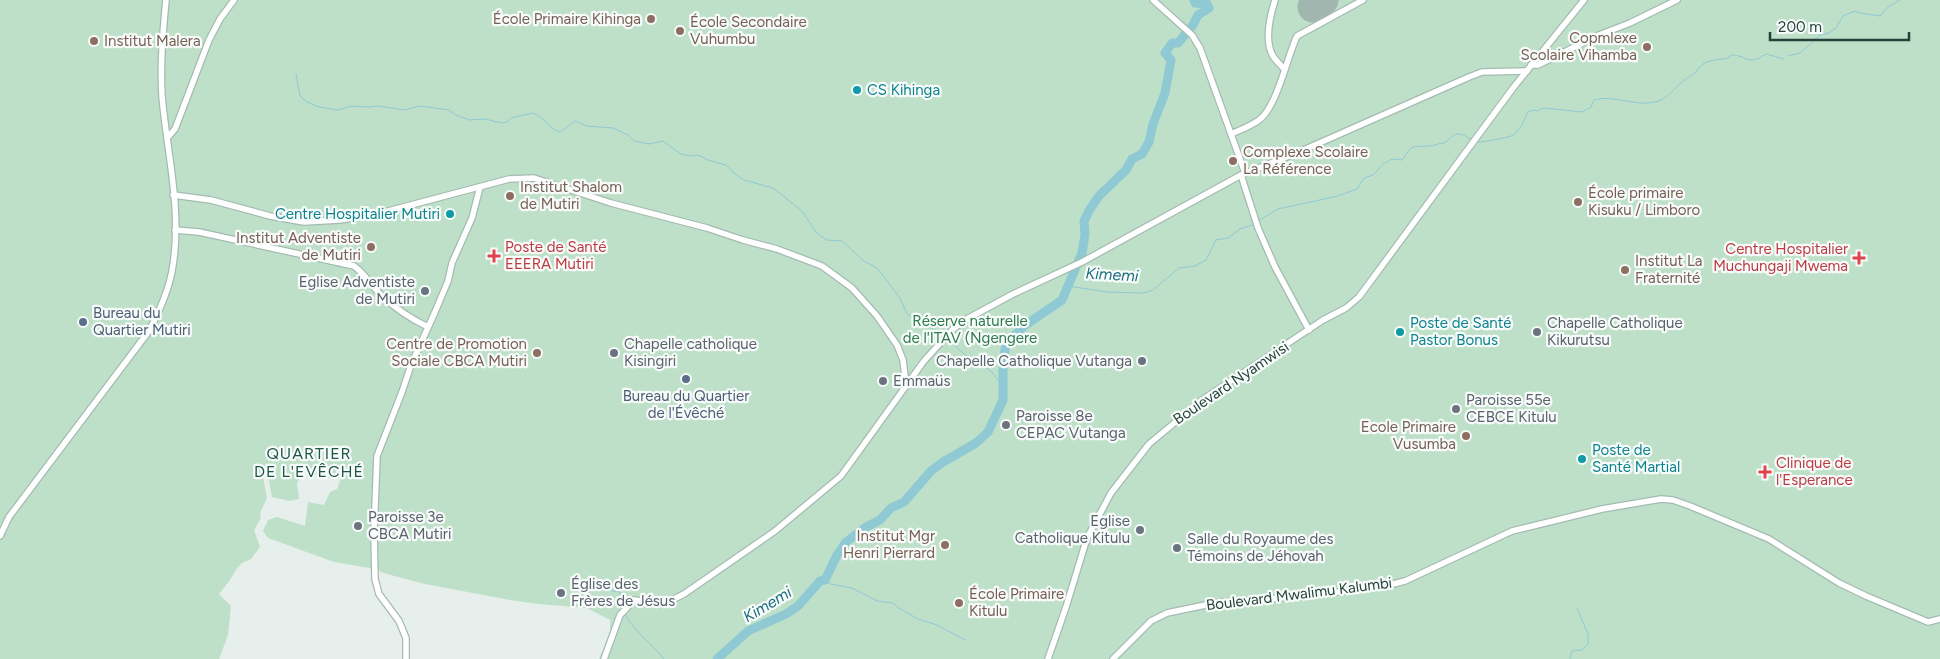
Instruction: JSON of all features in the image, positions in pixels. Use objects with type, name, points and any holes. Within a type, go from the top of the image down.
[{"type":"street","points":[[0,536],[9,518],[149,331],[162,305],[172,271],[175,230],[173,179],[162,96],[166,0]]},
{"type":"street","points":[[168,136],[174,129],[216,26],[234,0]]},
{"type":"street","points":[[1153,0],[1192,36],[1200,48],[1231,134],[1256,223],[1275,267],[1309,330]]},
{"type":"street","points":[[1275,0],[1269,28],[1270,47],[1274,58],[1284,69]]},
{"type":"street","points":[[1231,134],[1254,124],[1263,117],[1279,88],[1297,36],[1363,0]]},
{"type":"street","name":"Boulevard Nyamwisi","points":[[1048,659],[1066,607],[1086,538],[1111,493],[1149,444],[1202,400],[1346,308],[1359,297],[1473,140],[1584,0]]},
{"type":"street","points":[[1532,65],[1538,65],[1598,35],[1630,23],[1677,0]]},
{"type":"street","points":[[604,659],[620,615],[634,600],[655,603],[670,600],[684,594],[775,531],[841,476],[906,385],[938,344],[953,329],[976,313],[1066,268],[1082,262],[1243,174],[1299,152],[1469,76],[1482,72],[1526,71]]},
{"type":"street","points":[[173,195],[211,200],[270,216],[304,222],[339,220],[377,214],[509,179],[534,178],[611,204],[707,228],[812,260],[848,284],[878,316],[897,345],[903,360],[906,385]]},
{"type":"street","points":[[406,659],[406,638],[399,621],[380,594],[375,579],[374,533],[377,456],[411,365],[448,281],[454,258],[472,218],[480,187]]},
{"type":"street","points":[[175,230],[198,232],[354,266],[364,274],[368,281],[392,305],[428,327]]},
{"type":"street","name":"Boulevard Mwalimu Kalumbi","points":[[1113,659],[1142,628],[1160,615],[1215,603],[1306,596],[1384,586],[1405,581],[1512,531],[1602,509],[1661,499],[1673,500],[1690,506],[1769,539],[1839,583],[1866,596],[1928,622],[1940,619]]},
{"type":"green space","name":"Réserve naturelle de l'ITAV (Ngengere","points":[[0,0],[1940,0],[1940,659],[599,659],[610,632],[610,620],[587,608],[510,600],[425,584],[383,573],[375,569],[334,562],[268,538],[263,531],[268,520],[277,517],[305,526],[308,502],[324,505],[330,492],[337,489],[341,478],[325,478],[301,469],[298,470],[301,477],[297,483],[299,499],[290,501],[272,497],[268,476],[265,474],[263,477],[267,498],[260,513],[261,518],[254,530],[260,547],[251,559],[242,563],[237,568],[219,594],[231,606],[228,635],[219,659],[0,659]]},
{"type":"waterway","name":"Kimemi","points":[[717,659],[748,631],[786,614],[798,606],[820,581],[825,580],[837,555],[846,542],[866,527],[880,520],[891,508],[904,502],[931,471],[976,443],[988,432],[1003,400],[1003,363],[1006,344],[1024,326],[1062,300],[1082,253],[1085,235],[1084,221],[1090,209],[1099,196],[1126,170],[1132,159],[1142,154],[1149,142],[1153,124],[1165,93],[1171,60],[1165,53],[1172,43],[1178,43],[1193,25],[1198,15],[1209,8],[1207,4],[1195,3],[1194,0]]},
{"type":"waterway","points":[[1788,56],[1800,53],[1820,35],[1829,33],[1836,28],[1843,16],[1855,11],[1880,16],[1888,7],[1900,0]]},
{"type":"waterway","name":"Kimemi","points":[[1477,142],[1514,135],[1522,125],[1528,112],[1533,110],[1538,111],[1543,108],[1582,112],[1591,107],[1594,100],[1608,98],[1640,103],[1659,101],[1695,73],[1700,66],[1712,60],[1729,58],[1731,55],[1755,60],[1766,54],[1784,59]]},
{"type":"waterway","points":[[296,74],[300,96],[307,102],[319,107],[338,110],[351,106],[378,106],[404,110],[420,106],[449,110],[469,120],[485,119],[502,123],[507,122],[511,118],[533,113],[560,132],[575,121],[587,126],[613,128],[628,135],[634,141],[649,144],[663,141],[681,154],[698,155],[726,165],[744,180],[773,188],[802,211],[816,232],[822,237],[827,240],[842,241],[864,261],[878,269],[900,298],[907,314],[942,334]]},
{"type":"waterway","name":"Kimemi","points":[[1258,221],[1278,209],[1338,196],[1357,189],[1364,178],[1373,175],[1383,164],[1392,159],[1402,160],[1412,148],[1417,146],[1445,143],[1457,134],[1471,139]]},
{"type":"waterway","name":"Kimemi","points":[[1068,286],[1107,292],[1144,293],[1153,290],[1179,268],[1195,266],[1206,260],[1216,240],[1228,238],[1240,229],[1255,224]]},
{"type":"waterway","points":[[948,339],[964,354],[991,371],[1005,389]]},
{"type":"waterway","points":[[825,580],[831,584],[852,588],[877,601],[893,603],[918,619],[937,625],[965,640]]},
{"type":"waterway","points":[[601,584],[613,591],[620,592],[622,609]]},
{"type":"waterway","points":[[1570,659],[1572,651],[1582,650],[1588,644],[1588,634],[1577,608]]},
{"type":"waterway","points":[[624,612],[637,631],[664,659]]},
{"type":"runway","points":[[1313,7],[1323,0]]},
{"type":"place","name":"École Primaire Kihinga","points":[[651,19]]},
{"type":"place","name":"École Secondaire Vuhumbu","points":[[680,31]]},
{"type":"place","name":"Institut Malera","points":[[94,41]]},
{"type":"place","name":"Copmlexe Scolaire Vihamba","points":[[1647,47]]},
{"type":"place","name":"CS Kihinga","points":[[857,90]]},
{"type":"place","name":"Complexe Scolaire La Référence","points":[[1233,161]]},
{"type":"place","name":"Institut Shalom de Mutiri","points":[[510,196]]},
{"type":"place","name":"École primaire Kisuku / Limboro","points":[[1578,202]]},
{"type":"place","name":"Centre Hospitalier Mutiri","points":[[450,214]]},
{"type":"place","name":"Institut Adventiste de Mutiri","points":[[371,247]]},
{"type":"place","name":"Poste de Santé EEERA Mutiri","points":[[494,256]]},
{"type":"place","name":"Centre Hospitalier Muchungaji Mwema","points":[[1859,258]]},
{"type":"place","name":"Institut La Fraternité","points":[[1625,270]]},
{"type":"place","name":"Eglise Adventiste de Mutiri","points":[[425,291]]},
{"type":"place","name":"Bureau du Quartier Mutiri","points":[[83,322]]},
{"type":"place","name":"Poste de Santé Pastor Bonus","points":[[1400,332]]},
{"type":"place","name":"Chapelle Catholique Kikurutsu","points":[[1537,332]]},
{"type":"place","name":"Centre de Promotion Sociale CBCA Mutiri","points":[[537,353]]},
{"type":"place","name":"Chapelle catholique Kisingiri","points":[[614,353]]},
{"type":"place","name":"Chapelle Catholique Vutanga","points":[[1142,361]]},
{"type":"place","name":"Bureau du Quartier de l'Évêché","points":[[686,379]]},
{"type":"place","name":"Emmaüs","points":[[883,381]]},
{"type":"place","name":"Paroisse 55e CEBCE Kitulu","points":[[1456,409]]},
{"type":"place","name":"Paroisse 8e CEPAC Vutanga","points":[[1006,425]]},
{"type":"place","name":"Ecole Primaire Vusumba","points":[[1466,436]]},
{"type":"place","name":"Poste de Santé Martial","points":[[1582,459]]},
{"type":"place","name":"Clinique de l'Esperance","points":[[1765,472]]},
{"type":"place","name":"Paroisse 3e CBCA Mutiri","points":[[358,526]]},
{"type":"place","name":"Eglise Catholique Kitulu","points":[[1140,530]]},
{"type":"place","name":"Institut Mgr Henri Pierrard","points":[[945,545]]},
{"type":"place","name":"Salle du Royaume des Témoins de Jéhovah","points":[[1177,548]]},
{"type":"place","name":"Église des Frères de Jésus","points":[[561,593]]},
{"type":"place","name":"École Primaire Kitulu","points":[[959,603]]},
{"type":"district","name":"QUARTIER DE L'EVÊCHÉ","points":[[309,462]]}]
